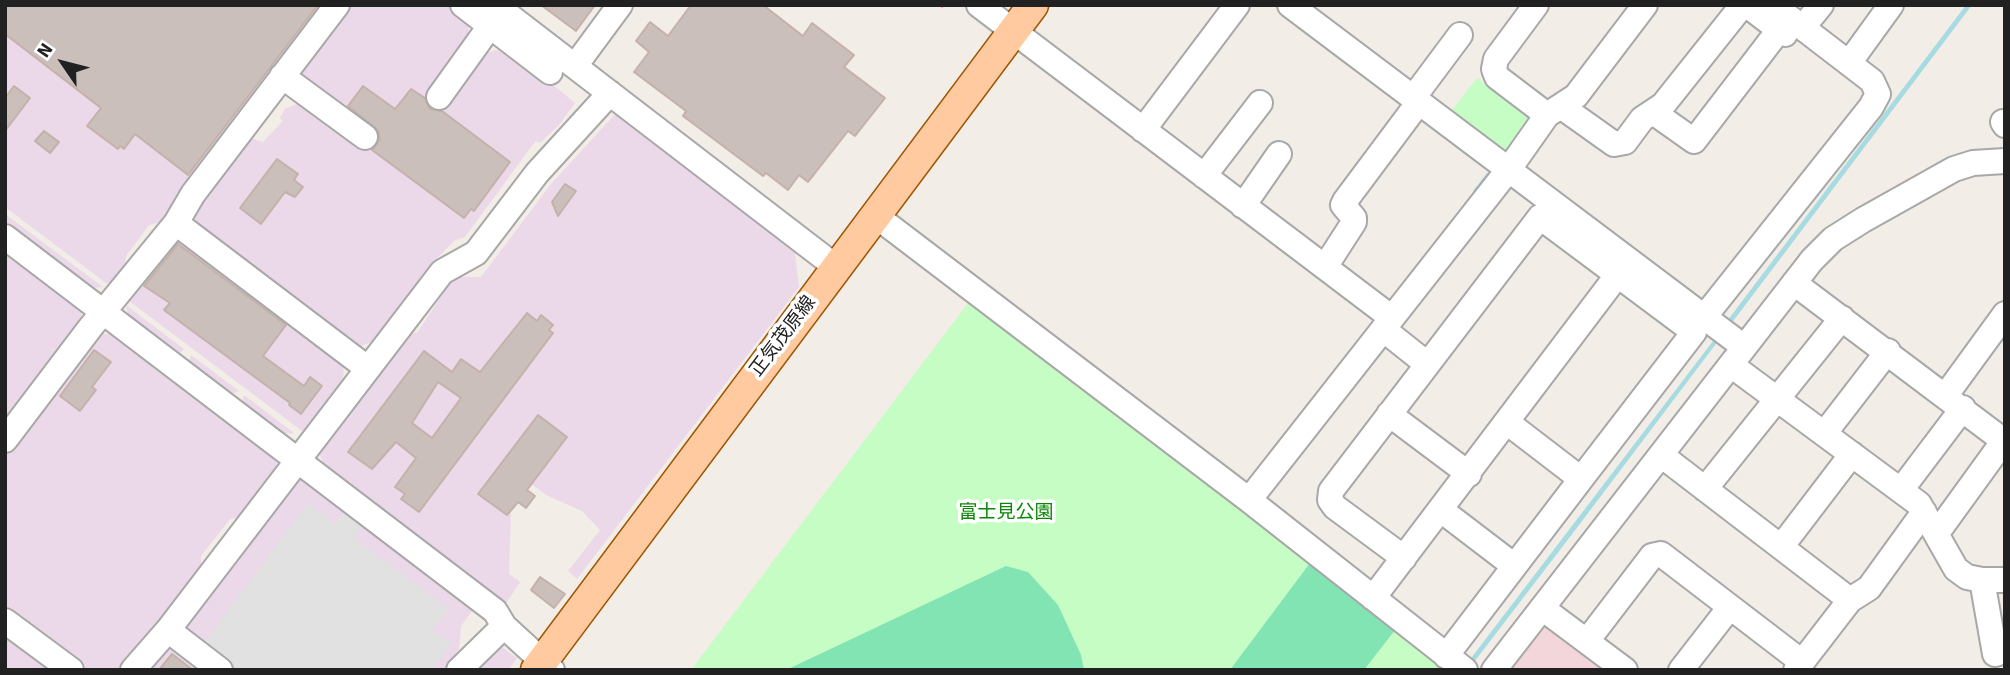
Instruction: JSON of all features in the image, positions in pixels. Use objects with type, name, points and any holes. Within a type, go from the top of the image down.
[{"type":"main road","name":"正気茂原線","points":[[544,667],[836,267],[1033,5]]},
{"type":"street","points":[[5,440],[176,223],[193,194],[338,5]]},
{"type":"street","points":[[463,5],[492,16],[575,66],[836,267]]},
{"type":"street","points":[[575,66],[620,5]]},
{"type":"street","points":[[979,5],[1325,267],[1388,324],[1427,364]]},
{"type":"street","points":[[1143,130],[1237,5]]},
{"type":"street","points":[[1290,5],[1705,316],[1737,356],[1778,399],[1924,512],[1956,569],[1967,577],[1997,577],[1995,654],[2005,651]]},
{"type":"street","points":[[1536,5],[1496,59],[1494,69],[1497,77],[1614,144],[1625,142],[1642,119],[1663,105],[1741,7],[1748,6],[1791,29],[1849,63],[1871,81],[1878,94],[1875,100],[1705,316]]},
{"type":"street","points":[[1249,500],[1555,111],[1576,96],[1645,5]]},
{"type":"street","points":[[1773,5],[1810,54]]},
{"type":"street","points":[[1653,112],[1694,141],[1791,29],[1821,5]]},
{"type":"street","points":[[1849,63],[1891,5]]},
{"type":"street","points":[[492,16],[550,72]]},
{"type":"street","points":[[439,97],[492,16]]},
{"type":"street","points":[[1325,267],[1354,222],[1354,218],[1343,205],[1345,201],[1460,36]]},
{"type":"street","points":[[282,76],[365,137]]},
{"type":"street","points":[[134,670],[168,630],[442,272],[476,253],[537,173],[610,93]]},
{"type":"street","points":[[1204,176],[1260,103]]},
{"type":"street","points":[[1243,206],[1279,155]]},
{"type":"street","points":[[1494,670],[1812,260],[1833,239],[1863,219],[1954,169],[1973,163],[2005,161]]},
{"type":"street","points":[[876,216],[1249,500],[1455,663],[1513,565],[1694,332],[1619,273],[1540,217],[1331,491],[1331,500],[1335,507],[1404,558]]},
{"type":"street","points":[[176,223],[367,369]]},
{"type":"street","points":[[5,237],[495,611],[504,626],[544,667]]},
{"type":"street","points":[[1373,598],[1619,273]]},
{"type":"street","points":[[1794,283],[1888,351],[2000,438],[2000,446],[1937,533]]},
{"type":"street","points":[[1900,491],[2005,314]]},
{"type":"street","points":[[1705,489],[1842,317]]},
{"type":"street","points":[[1824,434],[1888,351]]},
{"type":"street","points":[[1389,414],[1469,474]]},
{"type":"street","points":[[1508,423],[1581,479]]},
{"type":"street","points":[[1781,547],[1852,454]]},
{"type":"street","points":[[1661,455],[1850,600]]},
{"type":"street","points":[[1441,510],[1513,565]]},
{"type":"street","points":[[1587,641],[1651,556],[1661,554],[1730,607],[1799,666],[1850,600],[1869,588],[1924,512]]},
{"type":"street","points":[[1681,670],[1730,607]]},
{"type":"street","points":[[1542,608],[1625,670]]},
{"type":"street","points":[[5,621],[71,670]]},
{"type":"street","points":[[459,670],[504,626]]},
{"type":"street","points":[[168,630],[220,670]]},
{"type":"shaded area","points":[[5,5],[329,5],[163,221],[149,225],[126,256],[125,268],[114,283],[106,283],[5,207]]},
{"type":"shaded area","points":[[350,5],[451,5],[469,19],[467,49],[476,56],[497,50],[513,52],[575,103],[559,125],[540,143],[536,141],[531,147],[465,237],[454,241],[436,259],[371,342],[358,347],[194,223],[192,218],[206,189],[211,192],[245,144],[253,139],[263,142],[283,121],[280,118],[285,109],[301,102],[291,76],[314,47],[319,50]]},
{"type":"shaded area","points":[[618,111],[794,246],[799,287],[577,579],[568,571],[600,530],[582,511],[548,496],[531,484],[527,490],[535,496],[526,508],[518,502],[511,510],[509,574],[520,582],[505,605],[326,469],[316,447],[409,334],[417,333],[454,277],[481,277],[551,184]]},
{"type":"shaded area","points":[[5,214],[103,287],[90,288],[5,224]]},
{"type":"shaded area","points":[[177,237],[344,364],[343,381],[307,430],[302,431],[129,301]]},
{"type":"shaded area","points":[[5,248],[80,305],[83,322],[5,425]]},
{"type":"shaded area","points":[[126,305],[184,349],[176,354],[129,318]]},
{"type":"shaded area","points":[[117,333],[269,449],[279,468],[244,516],[230,519],[201,556],[201,571],[125,670],[86,670],[5,610],[5,452],[94,335]]},
{"type":"shaded area","points":[[191,355],[239,391],[229,395],[188,363]]},
{"type":"shaded area","points":[[244,395],[294,433],[281,434],[241,404]]},
{"type":"shaded area","points":[[302,475],[472,604],[473,610],[461,626],[459,649],[443,670],[236,670],[181,628]]},
{"type":"shaded area","points":[[308,503],[335,524],[347,509],[364,522],[354,538],[449,609],[432,630],[452,644],[432,670],[236,670],[203,644]]},
{"type":"shaded area","points":[[1548,619],[1615,670],[1509,670]]},
{"type":"shaded area","points":[[5,632],[55,670],[5,670]]},
{"type":"shaded area","points":[[495,642],[517,658],[508,670],[471,670]]},
{"type":"shaded area","points":[[171,643],[206,670],[150,670]]},
{"type":"green space","points":[[1477,78],[1527,116],[1528,128],[1504,160],[1447,117]]},
{"type":"green space","name":"富士見公園","points":[[975,294],[1463,670],[691,670]]},
{"type":"green space","points":[[1316,555],[1402,621],[1364,670],[1230,670]]},
{"type":"green space","points":[[1006,566],[1028,572],[1058,605],[1081,655],[1084,670],[786,670]]},
{"type":"water","points":[[1966,5],[1972,5],[1468,670],[1462,670],[1713,341],[1711,335],[1665,299],[1499,176],[1488,176],[1475,194],[1473,191],[1487,173],[1502,174],[1668,298],[1715,337]]},
{"type":"building","points":[[5,5],[318,5],[188,175],[135,134],[124,149],[120,146],[118,149],[87,126],[101,108],[5,34]]},
{"type":"building","points":[[541,5],[595,5],[576,31]]},
{"type":"building","points":[[691,5],[763,5],[803,36],[812,23],[854,55],[844,67],[885,98],[855,136],[848,131],[808,182],[799,175],[788,190],[766,173],[763,176],[683,116],[686,111],[634,72],[649,52],[636,41],[650,22],[668,36]]},
{"type":"building","points":[[14,86],[30,98],[5,131],[5,98]]},
{"type":"building","points":[[363,86],[395,109],[411,89],[425,98],[430,109],[442,111],[510,162],[474,211],[471,209],[464,218],[372,150],[380,139],[378,130],[348,106]]},
{"type":"building","points":[[44,131],[59,142],[50,153],[35,141]]},
{"type":"building","points":[[277,159],[298,174],[294,180],[303,187],[295,197],[285,192],[261,224],[240,208]]},
{"type":"building","points":[[565,184],[576,191],[558,216],[552,202]]},
{"type":"building","points":[[178,244],[286,325],[263,356],[304,386],[310,377],[322,386],[301,414],[289,405],[290,403],[164,310],[170,303],[144,286]]},
{"type":"building","points":[[527,313],[537,321],[541,315],[553,325],[549,330],[553,333],[419,512],[401,499],[405,494],[395,487],[416,458],[396,442],[372,469],[348,452],[424,351],[452,372],[461,359],[480,372]],"holes":[[[438,382],[461,398],[432,438],[412,423]]]},
{"type":"building","points":[[94,350],[111,362],[92,387],[96,390],[80,411],[60,396]]},
{"type":"building","points":[[538,415],[567,437],[527,490],[535,496],[526,508],[518,502],[507,515],[478,494]]},
{"type":"building","points":[[540,577],[565,594],[554,608],[531,590]]},
{"type":"building","points":[[172,654],[193,670],[159,670]]}]
